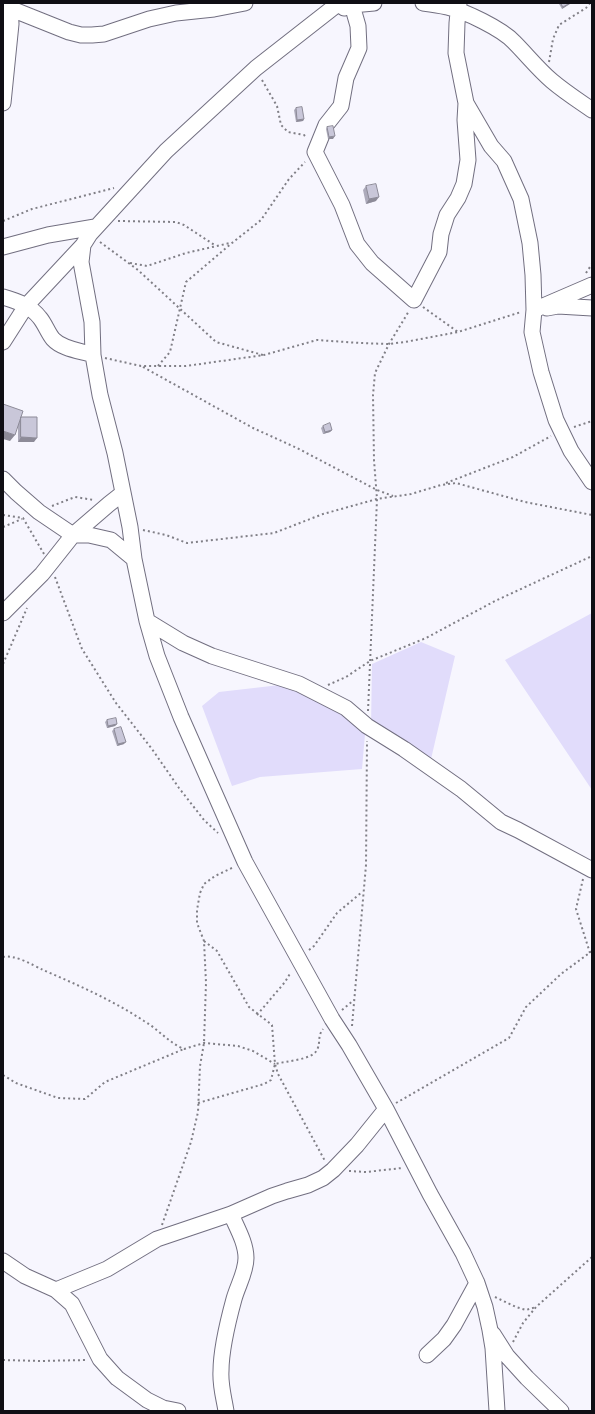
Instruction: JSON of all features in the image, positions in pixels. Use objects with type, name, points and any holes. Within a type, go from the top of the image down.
[{"type":"street","points":[[3,103],[8,4],[81,36],[104,34],[149,19],[176,13],[214,9],[245,3]]},
{"type":"street","points":[[3,342],[26,306],[92,232],[166,152],[256,68],[340,7],[374,3]]},
{"type":"street","points":[[423,3],[447,7],[459,7],[508,37],[514,41],[531,62],[553,82],[592,110]]},
{"type":"street","points":[[340,7],[358,26],[359,48],[346,78],[341,106],[326,125],[315,152],[342,206],[357,244],[372,263],[414,300],[438,252],[441,234],[447,215],[458,198],[464,184],[468,160],[464,120],[466,103],[456,53],[459,7]]},
{"type":"street","points":[[466,103],[492,146],[504,161],[521,199],[530,243],[534,275],[534,310],[532,332],[541,372],[556,420],[561,431],[571,452],[592,482]]},
{"type":"street","points":[[3,247],[48,235],[92,232]]},
{"type":"street","points":[[92,232],[80,262],[92,322],[93,355],[100,395],[115,453],[147,621],[157,656],[181,717],[245,862],[332,1019],[349,1045],[386,1109],[430,1194],[458,1242],[477,1284],[485,1307],[493,1348],[497,1411]]},
{"type":"street","points":[[534,310],[592,285]]},
{"type":"street","points":[[3,297],[33,310],[41,318],[54,339],[60,344],[93,355]]},
{"type":"street","points":[[534,310],[558,306],[592,308]]},
{"type":"street","points":[[3,479],[39,512],[73,535],[89,535],[111,540],[134,559]]},
{"type":"street","points":[[3,613],[50,565],[73,535],[108,504],[123,494]]},
{"type":"street","points":[[147,621],[183,643],[212,656],[299,684],[346,708],[367,726],[404,749],[461,789],[501,822],[589,868]]},
{"type":"street","points":[[56,1290],[107,1269],[156,1239],[231,1214],[272,1196],[315,1183],[333,1170],[357,1145],[386,1109]]},
{"type":"street","points":[[226,1411],[220,1372],[234,1299],[246,1268],[246,1248],[231,1214]]},
{"type":"street","points":[[3,1261],[25,1276],[56,1290],[72,1304],[100,1359],[117,1378],[147,1400],[163,1408],[178,1411]]},
{"type":"street","points":[[427,1355],[444,1339],[454,1325],[477,1284]]},
{"type":"street","points":[[490,1330],[507,1356],[561,1411]]},
{"type":"path","points":[[553,82],[549,60],[553,39],[559,25],[586,8],[590,3]]},
{"type":"path","points":[[158,366],[170,352],[186,282],[261,220],[288,180],[315,152],[309,139],[304,135],[288,132],[282,125],[277,106],[256,68]]},
{"type":"path","points":[[3,221],[32,209],[116,187]]},
{"type":"path","points":[[92,232],[135,222],[176,222],[184,225],[216,246]]},
{"type":"path","points":[[92,232],[216,342],[264,355]]},
{"type":"path","points":[[128,263],[147,266],[186,253],[232,243]]},
{"type":"path","points":[[349,1045],[355,1000],[358,947],[366,865],[367,726],[377,499],[373,395],[375,373],[389,344],[414,300],[458,332]]},
{"type":"path","points":[[93,355],[141,366],[186,366],[264,355],[317,340],[389,344],[405,342],[458,332],[534,310]]},
{"type":"path","points":[[141,366],[253,428],[297,448],[377,490],[394,496]]},
{"type":"path","points":[[130,527],[166,535],[187,543],[274,533],[324,514],[377,499],[411,494],[441,485],[513,457],[561,431],[592,421]]},
{"type":"path","points":[[441,485],[456,483],[525,502],[592,515]]},
{"type":"path","points":[[3,515],[23,518],[50,565],[82,649],[116,703],[152,749],[179,788],[204,820],[222,836]]},
{"type":"path","points":[[314,691],[346,677],[370,661],[426,638],[495,601],[591,555]]},
{"type":"path","points":[[3,664],[30,601]]},
{"type":"path","points":[[156,1239],[191,1142],[198,1112],[200,1066],[204,1043],[206,983],[204,941],[197,923],[197,910],[200,893],[204,884],[214,876],[245,862]]},
{"type":"path","points":[[386,1109],[509,1038],[526,1007],[562,974],[591,952],[576,909],[589,868]]},
{"type":"path","points":[[204,941],[217,951],[248,1007],[272,1025],[275,1064],[278,1074],[323,1159],[333,1170],[366,1172],[416,1166]]},
{"type":"path","points":[[3,957],[8,956],[24,961],[93,992],[145,1021],[177,1046],[184,1049]]},
{"type":"path","points":[[3,1075],[16,1083],[58,1098],[85,1099],[105,1082],[184,1049],[204,1043],[238,1046],[253,1051],[275,1064],[308,1058],[317,1050],[319,1034],[332,1019],[355,1000]]},
{"type":"path","points":[[198,1103],[264,1084],[271,1080],[275,1064]]},
{"type":"path","points":[[507,1356],[523,1323],[536,1307],[592,1257]]},
{"type":"path","points":[[477,1284],[497,1299],[516,1307],[526,1310],[536,1307]]},
{"type":"path","points":[[3,1360],[75,1361],[100,1359]]},
{"type":"shaded area","points":[[592,613],[592,790],[505,660]]},
{"type":"shaded area","points":[[421,642],[455,656],[428,772],[371,727],[372,664]]},
{"type":"shaded area","points":[[280,685],[337,709],[365,734],[362,769],[260,777],[232,786],[202,706],[219,692]]},
{"type":"building","points":[[561,3],[570,3],[563,7]]},
{"type":"building","points":[[302,107],[304,119],[297,120],[296,108]]},
{"type":"building","points":[[333,126],[335,136],[329,137],[327,127]]},
{"type":"building","points":[[376,184],[379,197],[369,199],[366,186]]},
{"type":"building","points":[[3,404],[23,411],[15,435],[3,431]]},
{"type":"building","points":[[21,417],[37,417],[37,438],[21,437]]},
{"type":"building","points":[[330,423],[332,430],[325,432],[323,426]]},
{"type":"building","points":[[116,718],[117,724],[108,726],[107,720]]},
{"type":"building","points":[[121,727],[126,742],[118,744],[114,729]]}]
